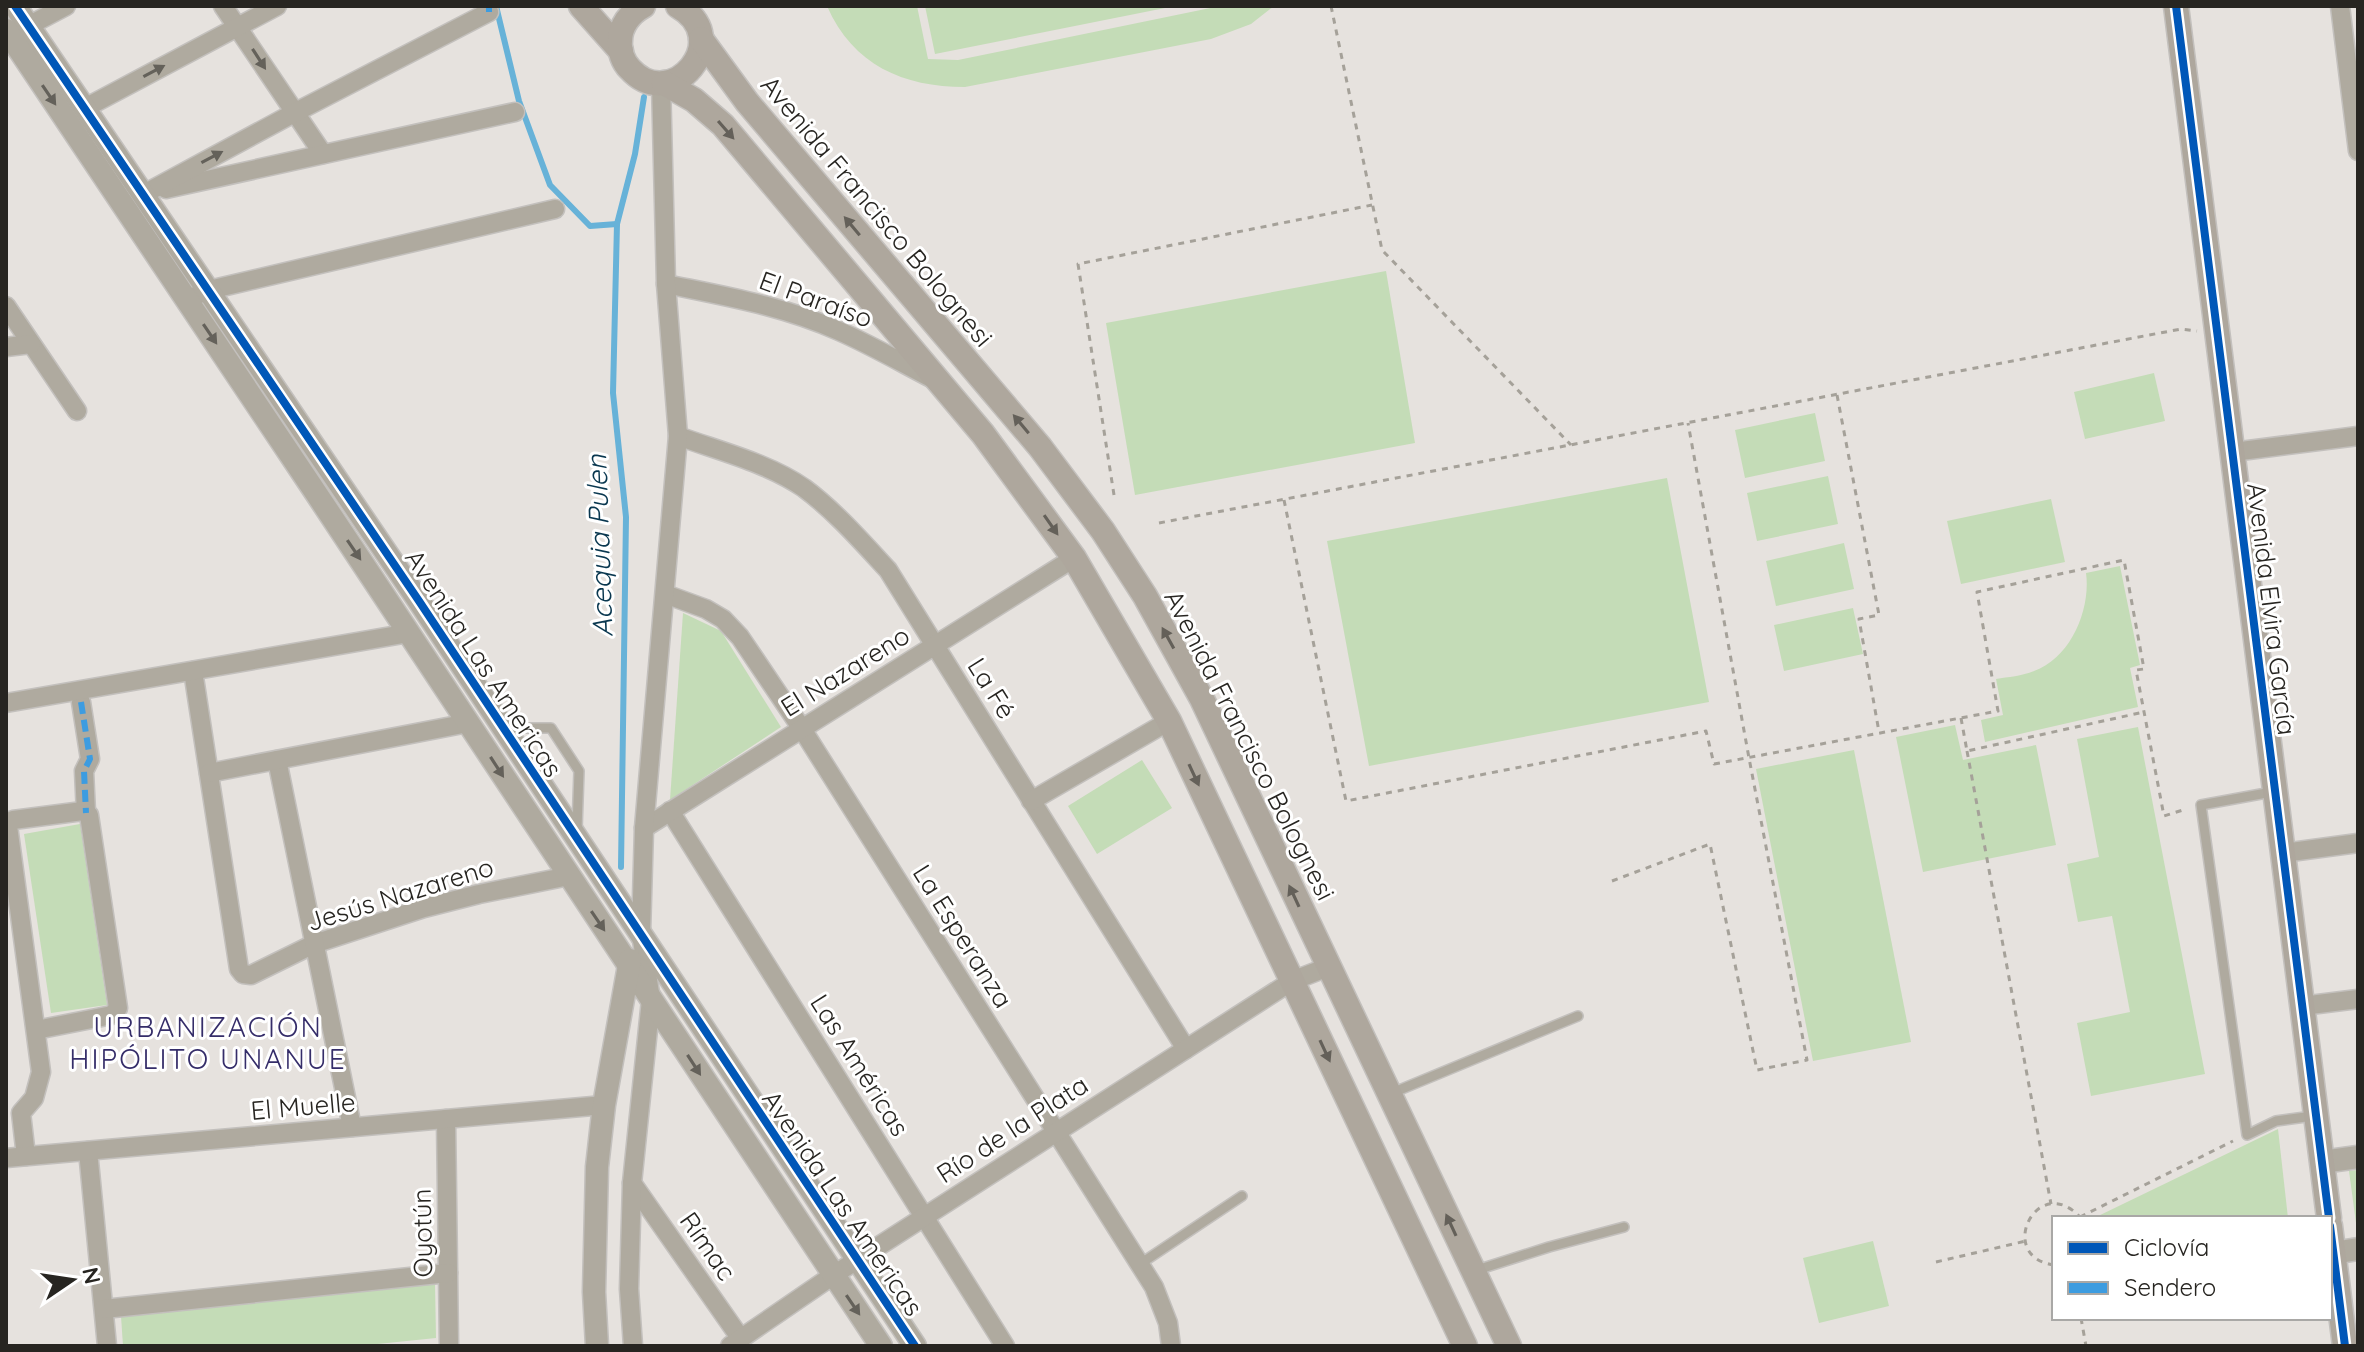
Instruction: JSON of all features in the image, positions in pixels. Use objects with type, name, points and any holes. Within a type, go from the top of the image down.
[{"type":"main road","points":[[581,6],[621,51],[626,64],[647,81],[662,83],[677,80],[696,63],[701,39]]},
{"type":"main road","points":[[621,51],[622,27],[643,6]]},
{"type":"main road","name":"Avenida Francisco Bolognesi","points":[[678,6],[691,15],[701,39],[747,102],[1040,447],[1103,531],[1145,596],[1202,699],[1509,1346]]},
{"type":"main road","name":"Avenida Elvira García","points":[[2176,6],[2329,1216]]},
{"type":"main road","points":[[662,83],[694,100],[723,125],[992,445],[1074,558],[1169,721],[1465,1346]]},
{"type":"main road","points":[[2332,1244],[2345,1346]]},
{"type":"street","name":"Avenida Las Americas","points":[[15,6],[17,28],[187,299],[881,1346]]},
{"type":"street","points":[[17,28],[66,6]]},
{"type":"street","points":[[223,6],[323,154]]},
{"type":"street","points":[[85,108],[277,6]]},
{"type":"street","points":[[2340,6],[2358,143]]},
{"type":"street","points":[[144,194],[489,12]]},
{"type":"street","name":"Avenida Las Americas","points":[[17,28],[85,108],[144,194],[915,1346]]},
{"type":"street","points":[[633,1346],[629,1289],[632,1183],[651,1000],[641,933],[644,828],[678,436],[666,284],[662,83]]},
{"type":"street","points":[[144,194],[515,112]]},
{"type":"street","points":[[187,299],[209,290],[555,209]]},
{"type":"street","name":"El Paraíso","points":[[666,284],[738,298],[794,314],[838,330],[941,383]]},
{"type":"street","points":[[6,306],[77,411]]},
{"type":"street","points":[[6,347],[31,344]]},
{"type":"street","name":"La Fé","points":[[678,436],[760,466],[803,487],[849,528],[888,570],[1186,1049]]},
{"type":"street","points":[[2233,452],[2358,436]]},
{"type":"street","name":"El Nazareno","points":[[644,828],[1074,558]]},
{"type":"street","name":"La Esperanza","points":[[665,594],[706,609],[723,619],[740,637],[802,729],[1140,1264],[1159,1299],[1168,1323],[1171,1346]]},
{"type":"street","points":[[6,703],[409,633]]},
{"type":"street","points":[[193,671],[209,773],[468,723]]},
{"type":"street","points":[[36,1030],[112,1015],[118,1008],[86,813],[84,771],[90,759],[81,702]]},
{"type":"street","points":[[1031,801],[1169,721]]},
{"type":"street","points":[[277,760],[352,1127]]},
{"type":"street","name":"Jesús Nazareno","points":[[209,773],[239,969],[243,974],[251,975],[314,944],[424,908],[569,876]]},
{"type":"street","name":"Las Américas","points":[[670,811],[1005,1346]]},
{"type":"street","points":[[26,1156],[21,1113],[34,1098],[41,1072],[8,826],[13,820],[86,813]]},
{"type":"street","points":[[2283,853],[2358,843]]},
{"type":"street","points":[[597,1346],[594,1292],[597,1167],[604,1105],[628,965],[641,933]]},
{"type":"street","name":"Río de la Plata","points":[[735,1342],[858,1259],[1292,981],[1328,967]]},
{"type":"street","points":[[2302,1006],[2358,999]]},
{"type":"street","name":"El Muelle","points":[[6,1158],[604,1105]]},
{"type":"street","name":"Oyotún","points":[[446,1119],[449,1346]]},
{"type":"street","points":[[88,1151],[107,1346]]},
{"type":"street","points":[[2322,1162],[2358,1157]]},
{"type":"street","name":"Rímac","points":[[632,1183],[735,1342]]},
{"type":"street","points":[[2333,1253],[2358,1249]]},
{"type":"street","points":[[104,1309],[448,1273]]},
{"type":"lane","points":[[503,728],[551,728],[579,771],[577,841]]},
{"type":"lane","points":[[2275,792],[2201,805],[2247,1135],[2276,1121],[2316,1116]]},
{"type":"lane","points":[[1389,1094],[1578,1016]]},
{"type":"lane","points":[[1140,1264],[1242,1196]]},
{"type":"lane","points":[[1473,1271],[1624,1227]]},
{"type":"path","points":[[1331,6],[1382,250],[1571,445]]},
{"type":"path","points":[[1114,495],[1078,264],[1372,205]]},
{"type":"path","points":[[1159,523],[2181,329]]},
{"type":"path","points":[[1837,395],[1879,615],[1859,619],[1879,734]]},
{"type":"path","points":[[1612,881],[1710,844],[1757,1070],[1807,1060],[1688,423]]},
{"type":"path","points":[[1284,500],[1346,801],[1706,731],[1714,764],[1998,711],[1977,592],[2124,560],[2144,669],[2136,670],[2164,816],[2201,805]]},
{"type":"path","points":[[1967,751],[2144,712]]},
{"type":"path","points":[[1961,718],[2051,1204]]},
{"type":"path","points":[[2082,1216],[2247,1135]]},
{"type":"path","points":[[2052,1264],[2032,1255],[2026,1241],[2026,1225],[2038,1209],[2051,1204],[2065,1205],[2079,1216]]},
{"type":"path","points":[[1936,1262],[2026,1241]]},
{"type":"path","points":[[2081,1320],[2086,1346]]},
{"type":"green space","points":[[827,6],[917,6],[928,59],[958,60],[1220,6],[1274,6],[1251,24],[1211,39],[965,87],[921,83],[882,69],[851,44]]},
{"type":"green space","points":[[925,6],[1175,6],[935,54]]},
{"type":"green space","points":[[1386,271],[1415,443],[1135,495],[1106,323]]},
{"type":"green space","points":[[2154,373],[2165,421],[2085,439],[2074,392]]},
{"type":"green space","points":[[1815,413],[1825,461],[1745,478],[1735,430]]},
{"type":"green space","points":[[1828,476],[1838,524],[1757,541],[1747,493]]},
{"type":"green space","points":[[1667,478],[1709,702],[1369,766],[1327,541]]},
{"type":"green space","points":[[2051,499],[2065,562],[1961,584],[1947,521]]},
{"type":"green space","points":[[1844,543],[1854,589],[1776,606],[1766,561]]},
{"type":"green space","points":[[2120,566],[2140,665],[2130,668],[2138,707],[1985,742],[1981,720],[2003,715],[1996,679],[2034,671],[2058,655],[2076,631],[2082,616],[2086,573]]},
{"type":"green space","points":[[1853,608],[1863,654],[1784,671],[1774,625]]},
{"type":"green space","points":[[683,613],[721,631],[781,727],[670,800]]},
{"type":"green space","points":[[1955,725],[1963,760],[2036,745],[2056,845],[1923,872],[1896,737]]},
{"type":"green space","points":[[2138,727],[2205,1074],[2091,1096],[2077,1023],[2130,1012],[2112,916],[2078,922],[2067,864],[2099,857],[2077,739]]},
{"type":"green space","points":[[1854,750],[1911,1042],[1813,1061],[1756,769]]},
{"type":"green space","points":[[1142,760],[1172,808],[1097,854],[1068,806]]},
{"type":"green space","points":[[80,824],[107,1005],[51,1013],[24,834]]},
{"type":"green space","points":[[2278,1129],[2288,1216],[2098,1216]]},
{"type":"green space","points":[[2358,1170],[2358,1238],[2349,1171]]},
{"type":"green space","points":[[1873,1241],[1889,1306],[1819,1323],[1803,1258]]},
{"type":"green space","points":[[435,1283],[436,1338],[358,1346],[123,1346],[121,1316]]},
{"type":"waterway","points":[[496,6],[519,101],[550,185],[590,226],[617,224]]},
{"type":"waterway","name":"Acequia Pulen","points":[[621,867],[626,517],[613,393],[617,224],[635,154],[644,97]]},
{"type":"marked path","points":[[489,6],[489,12]]},
{"type":"marked path","points":[[81,702],[90,759],[84,771],[86,813]]},
{"type":"cycle path","points":[[15,6],[419,601],[915,1346]]},
{"type":"cycle path","points":[[2176,6],[2329,1216]]},
{"type":"cycle path","points":[[2332,1242],[2345,1346]]},
{"type":"district","name":"URBANIZACIÓN HIPÓLITO UNANUE","points":[[208,1042]]}]
